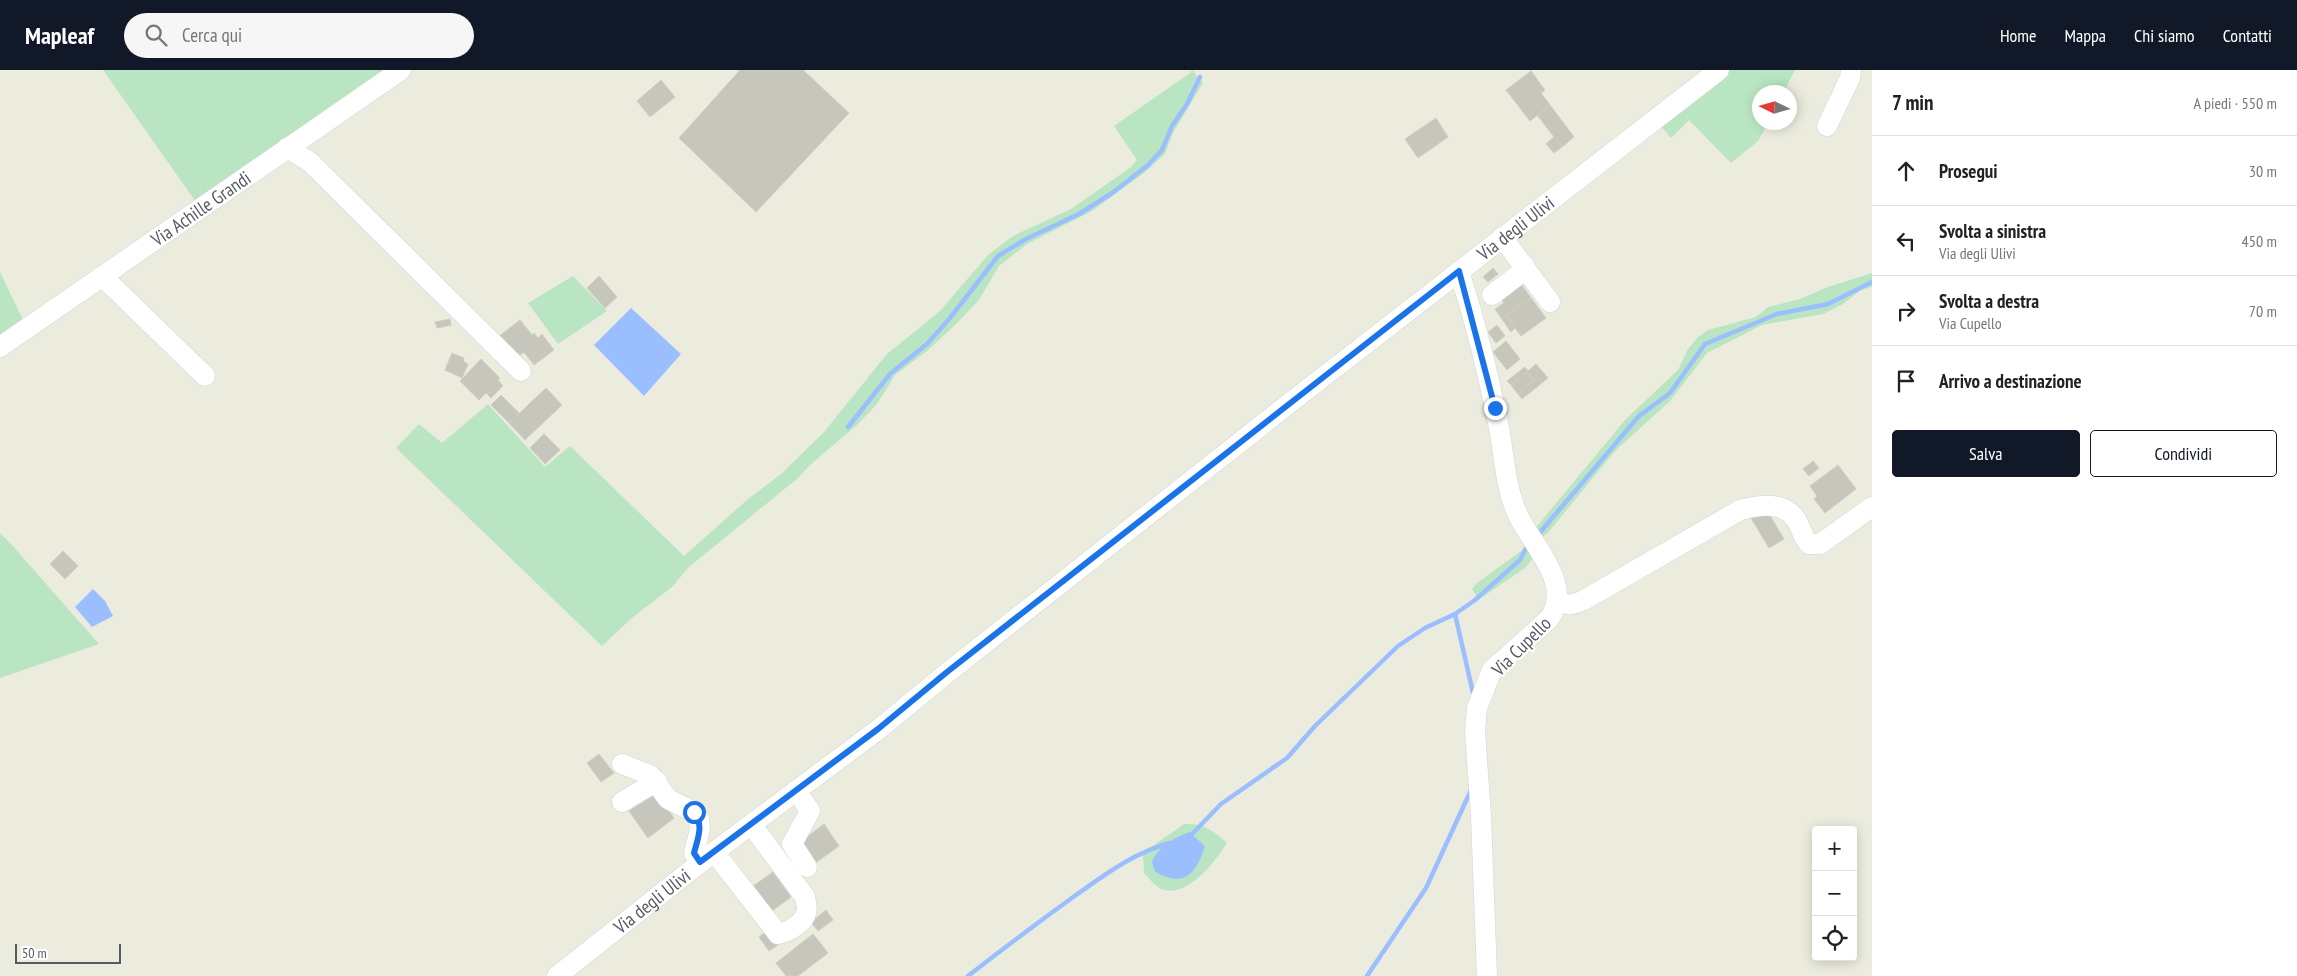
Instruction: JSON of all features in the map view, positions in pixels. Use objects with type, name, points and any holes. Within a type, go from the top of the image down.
[{"type":"street","name":"Via Achille Grandi","points":[[0,347],[401,70]]},
{"type":"street","name":"Via degli Ulivi","points":[[557,976],[707,857],[878,729],[947,672],[1502,237],[1719,70]]},
{"type":"street","points":[[1827,126],[1850,78],[1851,70]]},
{"type":"street","points":[[287,148],[310,162],[521,371]]},
{"type":"street","points":[[1502,237],[1550,302]]},
{"type":"street","points":[[1492,295],[1522,272],[1524,265]]},
{"type":"street","name":"Via Cupello","points":[[1459,271],[1495,408],[1512,500],[1525,529],[1549,566],[1557,599],[1556,610],[1549,619],[1492,670],[1477,708],[1475,731],[1481,816],[1487,976]]},
{"type":"street","points":[[102,276],[205,376]]},
{"type":"street","points":[[1557,599],[1564,604],[1573,605],[1584,600],[1730,515],[1746,509],[1766,504],[1775,506],[1797,521],[1803,538],[1809,544],[1820,544],[1872,507]]},
{"type":"street","points":[[622,764],[650,775],[668,799],[686,806],[699,819],[700,829],[694,853],[707,857],[778,934],[784,934],[804,919],[807,912],[805,897],[751,824]]},
{"type":"street","points":[[622,802],[656,781]]},
{"type":"street","points":[[796,790],[810,811],[792,844],[807,867]]},
{"type":"green space","points":[[103,70],[388,70],[196,202]]},
{"type":"green space","points":[[1192,70],[1203,83],[1173,133],[1165,154],[1144,173],[1092,211],[1027,244],[999,266],[979,300],[927,351],[895,375],[877,404],[858,424],[810,465],[798,478],[689,567],[672,587],[633,617],[602,646],[396,448],[419,424],[442,443],[488,404],[545,467],[570,446],[684,556],[748,499],[781,474],[824,432],[887,354],[940,311],[988,255],[1013,236],[1071,209],[1131,167],[1137,160],[1114,126]]},
{"type":"green space","points":[[1730,70],[1795,70],[1788,85],[1752,85],[1752,130],[1764,130],[1758,141],[1731,163],[1689,120],[1671,138],[1660,125]]},
{"type":"green space","points":[[0,272],[23,320],[0,337]]},
{"type":"green space","points":[[1872,273],[1872,287],[1861,290],[1843,304],[1823,314],[1762,325],[1707,353],[1670,401],[1615,451],[1547,534],[1539,539],[1533,531],[1626,419],[1678,370],[1688,349],[1698,337],[1708,330],[1756,317],[1768,307],[1800,299],[1828,287]]},
{"type":"green space","points":[[573,276],[607,311],[558,344],[528,303]]},
{"type":"green space","points":[[0,533],[12,545],[99,644],[0,678]]},
{"type":"green space","points":[[1527,550],[1532,554],[1533,558],[1525,568],[1481,598],[1476,595],[1472,589],[1476,584],[1521,551]]},
{"type":"green space","points":[[1184,824],[1207,828],[1227,843],[1208,869],[1190,884],[1181,889],[1171,891],[1161,889],[1144,873],[1143,855]]},
{"type":"water","points":[[631,308],[681,354],[644,396],[594,345]]},
{"type":"water","points":[[93,589],[105,601],[113,616],[92,627],[75,607]]},
{"type":"water","points":[[1189,832],[1205,846],[1193,871],[1188,876],[1174,879],[1155,872],[1152,862],[1158,851],[1172,840]]},
{"type":"building","points":[[740,70],[803,70],[849,113],[756,212],[679,138]]},
{"type":"building","points":[[1531,71],[1545,90],[1541,93],[1550,105],[1530,121],[1506,90]]},
{"type":"building","points":[[661,80],[675,97],[650,117],[637,101]]},
{"type":"building","points":[[1550,105],[1574,137],[1562,147],[1537,115]]},
{"type":"building","points":[[1436,118],[1448,137],[1418,158],[1405,139]]},
{"type":"building","points":[[1554,137],[1562,147],[1554,153],[1546,144]]},
{"type":"building","points":[[1493,268],[1498,274],[1488,282],[1483,277]]},
{"type":"building","points":[[599,276],[617,297],[605,308],[587,288]]},
{"type":"building","points":[[1522,285],[1531,298],[1506,316],[1515,328],[1511,332],[1495,309],[1504,303],[1502,300]]},
{"type":"building","points":[[1531,298],[1546,318],[1521,336],[1506,316]]},
{"type":"building","points":[[450,319],[451,325],[437,328],[435,322]]},
{"type":"building","points":[[520,320],[532,335],[534,333],[538,338],[542,334],[554,350],[534,365],[524,352],[515,359],[498,337]]},
{"type":"building","points":[[1497,325],[1505,336],[1496,343],[1488,332]]},
{"type":"building","points":[[1506,341],[1520,359],[1507,370],[1493,352]]},
{"type":"building","points":[[452,353],[464,358],[463,361],[468,364],[462,378],[445,370]]},
{"type":"building","points":[[481,359],[500,378],[498,380],[503,386],[491,398],[486,393],[479,400],[460,381]]},
{"type":"building","points":[[1536,364],[1548,378],[1522,399],[1518,394],[1534,380],[1527,372],[1511,385],[1507,381],[1525,367],[1528,371]]},
{"type":"building","points":[[1527,372],[1534,380],[1518,394],[1511,385]]},
{"type":"building","points":[[546,388],[562,405],[525,440],[509,423]]},
{"type":"building","points":[[501,395],[519,413],[509,423],[491,405]]},
{"type":"building","points":[[544,434],[560,450],[545,464],[530,448]]},
{"type":"building","points":[[1813,461],[1819,468],[1809,476],[1803,469]]},
{"type":"building","points":[[1838,465],[1856,489],[1825,513],[1814,499],[1817,496],[1810,486]]},
{"type":"building","points":[[1766,509],[1784,539],[1769,548],[1751,518]]},
{"type":"building","points":[[63,551],[78,566],[65,579],[50,564]]},
{"type":"building","points":[[599,754],[614,773],[601,782],[587,763]]},
{"type":"building","points":[[656,794],[674,818],[648,838],[629,811]]},
{"type":"building","points":[[824,824],[839,846],[814,864],[799,843]]},
{"type":"building","points":[[773,872],[791,897],[769,913],[752,887]]},
{"type":"building","points":[[826,910],[833,920],[818,931],[811,922]]},
{"type":"building","points":[[767,931],[778,945],[769,951],[759,937]]},
{"type":"building","points":[[813,934],[828,953],[798,976],[786,976],[776,963]]},
{"type":"waterway","points":[[848,427],[890,374],[927,344],[950,318],[998,256],[1026,239],[1079,214],[1112,193],[1147,166],[1162,150],[1172,126],[1187,104],[1200,77]]},
{"type":"waterway","points":[[1537,536],[1639,416],[1670,393],[1705,344],[1777,314],[1828,304],[1872,282]]},
{"type":"waterway","points":[[1187,836],[1192,834],[1221,804],[1287,758],[1315,726],[1398,646],[1425,628],[1455,614],[1475,600],[1520,560],[1526,548]]},
{"type":"waterway","points":[[1455,614],[1473,693]]},
{"type":"waterway","points":[[1367,976],[1426,888],[1471,790]]},
{"type":"waterway","points":[[968,976],[1076,895],[1110,872],[1145,852],[1170,843]]},
{"type":"route","points":[[694,812],[699,819],[700,829],[694,853],[700,862],[878,729],[947,672],[1459,271],[1495,408]]}]
